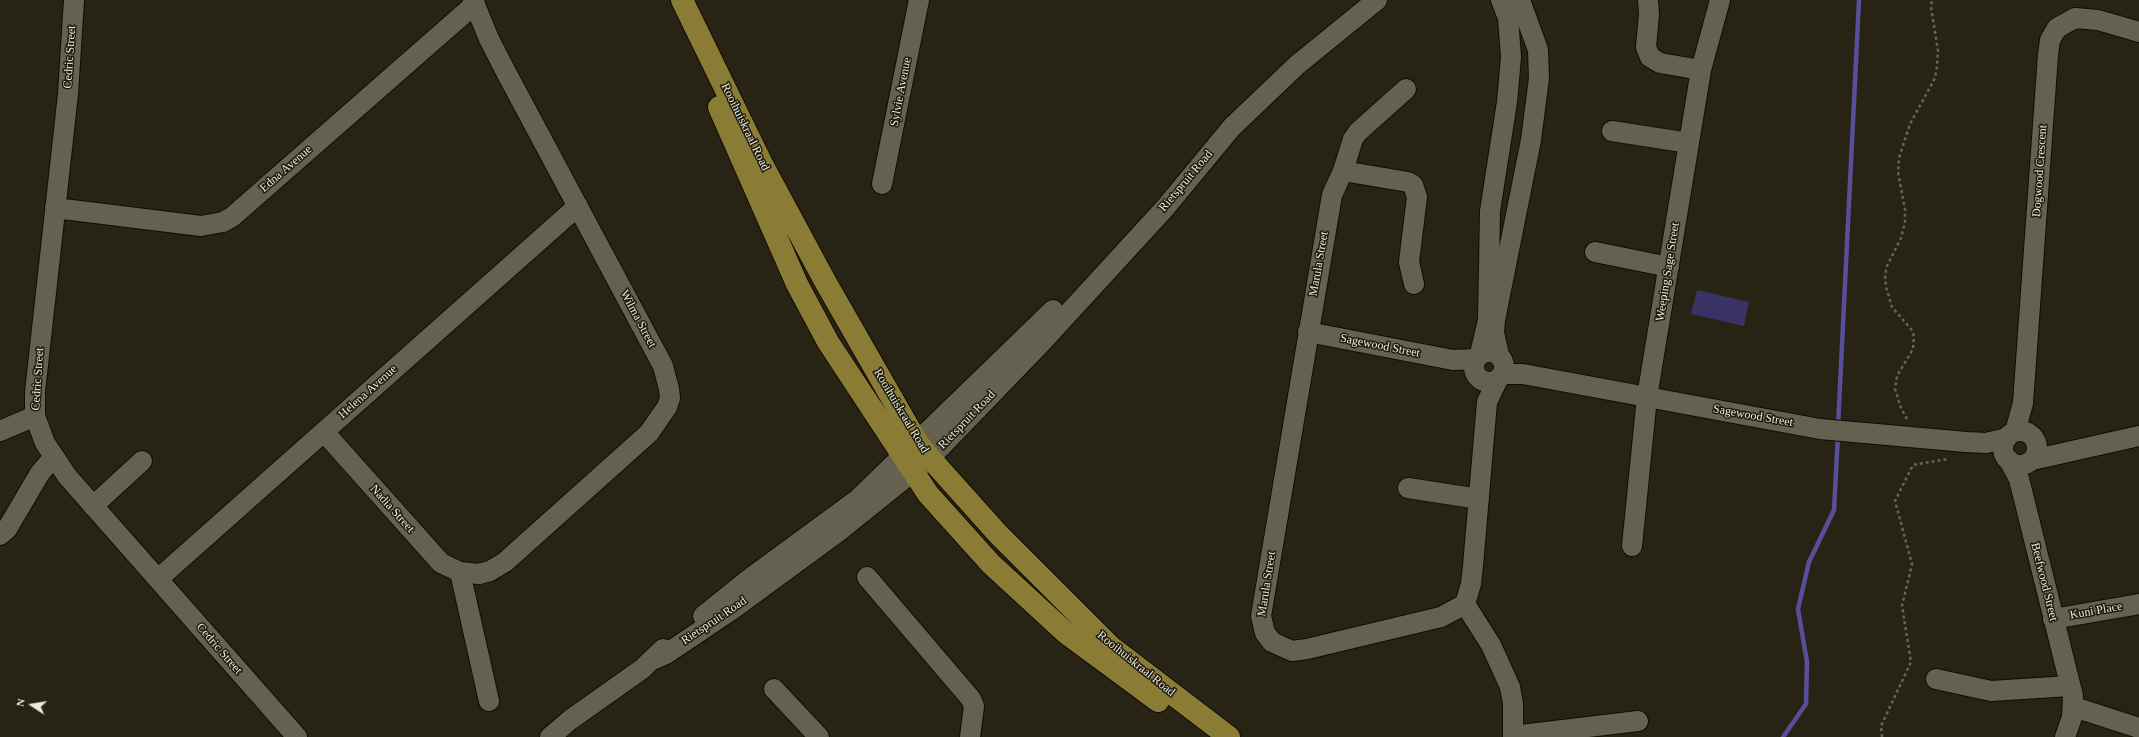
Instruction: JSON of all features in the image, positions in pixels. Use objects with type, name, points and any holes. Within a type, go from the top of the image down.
[{"type":"main road","name":"Rooihuiskraal Road","points":[[671,0],[797,284],[828,342],[916,457],[998,534],[1112,647],[1229,737]]},
{"type":"main road","name":"Rooihuiskraal Road","points":[[682,0],[766,172],[830,290],[916,457],[928,494],[991,564],[1066,633],[1209,737]]},
{"type":"street","name":"Cedric Street","points":[[74,0],[68,94],[35,392],[35,416],[44,443],[53,458],[93,506],[297,737]]},
{"type":"street","name":"Sylvie Avenue","points":[[882,184],[919,0]]},
{"type":"street","name":"Rietspruit Road","points":[[550,737],[570,720],[655,659],[666,654],[733,610],[838,532],[916,457],[1042,342],[1164,208],[1232,127],[1296,65],[1377,0]]},
{"type":"street","points":[[1501,0],[1508,18],[1511,38],[1511,57],[1507,102],[1490,211],[1488,320],[1489,367],[1487,402],[1471,584],[1465,604],[1491,645],[1510,687],[1513,703],[1513,736],[1638,722]]},
{"type":"street","points":[[1489,367],[1495,320],[1537,106],[1540,65],[1538,50],[1520,0]]},
{"type":"street","points":[[1648,0],[1649,14],[1646,47],[1650,57],[1660,63],[1701,70]]},
{"type":"street","name":"Weeping Sage Street","points":[[1632,546],[1647,397],[1701,70],[1720,0]]},
{"type":"street","name":"Edna Avenue","points":[[55,208],[201,226],[223,222],[238,211],[474,2]]},
{"type":"street","name":"Wilma Street","points":[[464,573],[490,571],[505,562],[649,433],[663,415],[668,403],[669,389],[663,366],[498,57],[474,2]]},
{"type":"street","name":"Dogwood Crescent","points":[[2020,452],[2050,40],[2057,28],[2075,18],[2098,20],[2139,32]]},
{"type":"street","name":"Marula Street","points":[[1406,89],[1358,132],[1350,145],[1343,171],[1332,195],[1261,616],[1265,633],[1278,646],[1292,651],[1298,651],[1441,617],[1465,604]]},
{"type":"street","points":[[1507,102],[1537,106]]},
{"type":"street","points":[[1612,131],[1689,143]]},
{"type":"street","points":[[1343,171],[1408,182],[1416,190],[1409,252],[1409,262],[1414,284]]},
{"type":"street","name":"Helena Avenue","points":[[158,579],[578,206]]},
{"type":"street","points":[[1595,252],[1669,267]]},
{"type":"street","name":"Sagewood Street","points":[[1308,332],[1523,374],[1820,429],[1976,442],[2020,452]]},
{"type":"street","points":[[0,431],[35,416]]},
{"type":"street","name":"Nadia Street","points":[[324,432],[440,563],[464,573]]},
{"type":"street","points":[[2020,452],[2068,451],[2139,436]]},
{"type":"street","name":"Beefwood Street","points":[[2020,452],[2053,619],[2074,707],[2065,737]]},
{"type":"street","points":[[0,535],[8,529],[40,473],[53,458]]},
{"type":"street","points":[[93,506],[142,461]]},
{"type":"street","points":[[1408,488],[1479,499]]},
{"type":"street","points":[[464,573],[495,672]]},
{"type":"street","points":[[464,573],[489,700]]},
{"type":"street","points":[[867,577],[971,699],[974,706],[970,737]]},
{"type":"street","name":"Kuni Place","points":[[2053,619],[2139,604]]},
{"type":"street","points":[[1936,680],[1991,691],[2070,686]]},
{"type":"street","points":[[774,689],[818,737]]},
{"type":"street","points":[[2074,707],[2139,728]]},
{"type":"path","points":[[1910,425],[1901,408],[1896,389],[1897,376],[1913,349],[1914,336],[1911,329],[1892,307],[1886,288],[1885,275],[1887,266],[1901,238],[1905,222],[1905,208],[1898,172],[1901,153],[1910,124],[1935,78],[1938,51],[1931,8],[1932,0]]},
{"type":"path","points":[[1882,737],[1881,726],[1911,662],[1902,606],[1912,564],[1895,501],[1912,465],[1958,457],[1976,442]]},
{"type":"shaded area","points":[[1697,290],[1749,302],[1744,326],[1691,314]]},
{"type":"waterway","points":[[1838,426],[1859,0]]},
{"type":"waterway","points":[[1783,737],[1806,704],[1807,662],[1798,609],[1809,562],[1834,510],[1838,435]]}]
